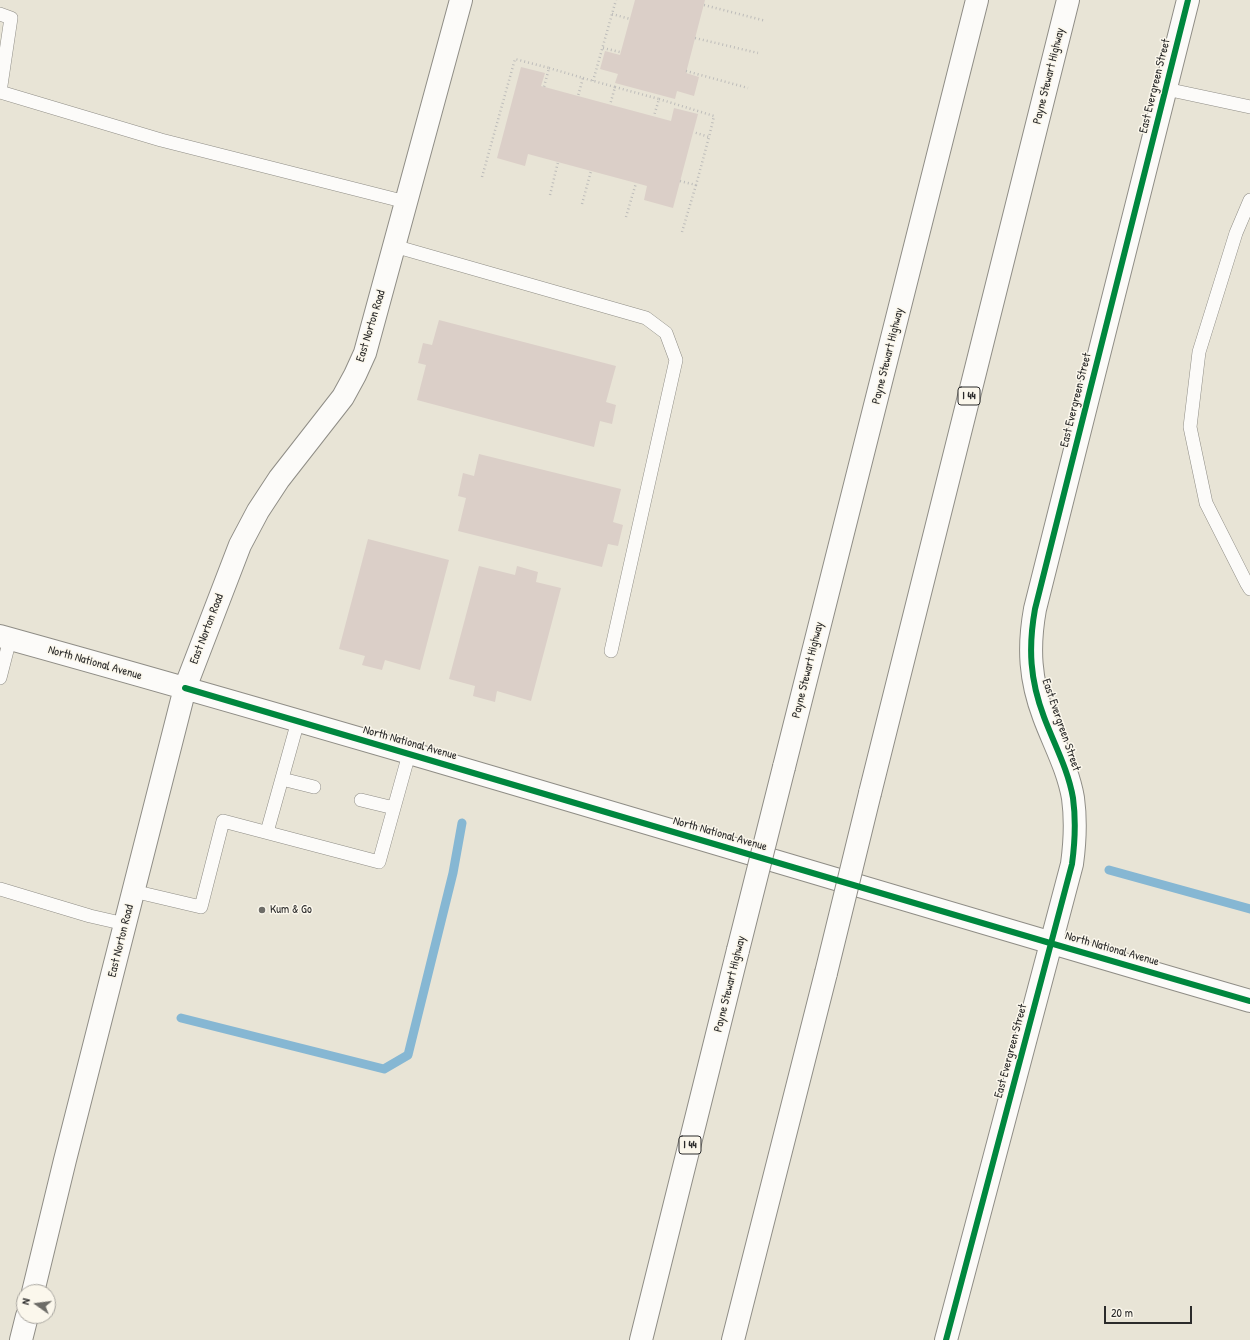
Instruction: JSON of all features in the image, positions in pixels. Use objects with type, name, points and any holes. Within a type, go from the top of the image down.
[{"type":"main road","name":"East Norton Road","points":[[35,1284],[185,688],[240,545],[258,512],[279,479],[343,397],[365,353],[461,0]]},
{"type":"main road","name":"Payne Stewart Highway","points":[[641,1340],[978,0]]},
{"type":"main road","name":"Payne Stewart Highway","points":[[734,1340],[1068,0]]},
{"type":"main road","name":"East Evergreen Street","points":[[946,1340],[1072,864],[1075,842],[1073,797],[1067,775],[1037,696],[1032,666],[1031,630],[1188,0]]},
{"type":"main road","name":"North National Avenue","points":[[5,638],[185,688],[1250,1001]]},
{"type":"main road","points":[[21,1340],[25,1324]]},
{"type":"lane","points":[[0,14],[11,18],[0,92],[161,140],[406,202]]},
{"type":"lane","points":[[1166,89],[1250,108]]},
{"type":"lane","points":[[1250,200],[1236,233],[1199,352],[1190,427],[1206,503],[1250,588]]},
{"type":"lane","points":[[394,246],[646,318],[666,333],[676,360],[611,651]]},
{"type":"lane","points":[[0,678],[5,638]]},
{"type":"lane","points":[[267,832],[298,721]]},
{"type":"lane","points":[[133,891],[201,908],[223,821],[379,862],[409,754]]},
{"type":"lane","points":[[282,779],[314,787]]},
{"type":"lane","points":[[361,800],[394,808]]},
{"type":"lane","points":[[0,889],[90,916],[125,924]]},
{"type":"path","points":[[593,81],[616,0]]},
{"type":"path","points":[[704,5],[766,21]]},
{"type":"path","points":[[612,14],[630,19]]},
{"type":"path","points":[[695,38],[758,53]]},
{"type":"path","points":[[603,48],[620,52]]},
{"type":"path","points":[[482,177],[515,59],[549,68],[714,116],[682,232]]},
{"type":"path","points":[[544,87],[549,68]]},
{"type":"path","points":[[686,71],[748,88]]},
{"type":"path","points":[[578,96],[583,78]]},
{"type":"path","points":[[610,105],[615,87]]},
{"type":"path","points":[[654,116],[659,99]]},
{"type":"path","points":[[693,132],[709,137]]},
{"type":"path","points":[[550,195],[558,162]]},
{"type":"path","points":[[582,204],[591,171]]},
{"type":"path","points":[[680,181],[696,184]]},
{"type":"path","points":[[626,217],[636,183]]},
{"type":"building","points":[[635,0],[705,0],[686,73],[699,77],[694,96],[677,91],[675,99],[615,83],[618,74],[600,69],[605,51],[620,55]]},
{"type":"building","points":[[521,67],[545,73],[541,86],[671,121],[674,108],[698,114],[673,208],[644,200],[647,186],[528,154],[525,166],[497,158]]},
{"type":"building","points":[[439,320],[616,366],[606,402],[616,405],[612,424],[600,421],[594,447],[417,400],[426,365],[418,363],[423,343],[432,345]]},
{"type":"building","points":[[479,454],[621,489],[613,522],[623,525],[618,546],[608,544],[602,567],[458,531],[466,498],[458,496],[463,473],[474,476]]},
{"type":"building","points":[[368,539],[449,560],[420,670],[385,660],[382,670],[362,665],[365,656],[339,649]]},
{"type":"building","points":[[479,566],[515,575],[517,566],[538,572],[536,582],[561,588],[531,701],[497,691],[495,702],[473,696],[475,686],[449,679]]},
{"type":"waterway","points":[[181,1018],[384,1069],[408,1055],[453,873],[462,823]]},
{"type":"waterway","points":[[1109,870],[1250,909]]},
{"type":"cycle path","points":[[946,1340],[1073,856],[1075,814],[1071,787],[1039,703],[1033,677],[1031,637],[1035,609],[1188,0]]},
{"type":"cycle path","points":[[185,688],[1250,1001]]},
{"type":"place","name":"Kum & Go","points":[[262,910]]}]
